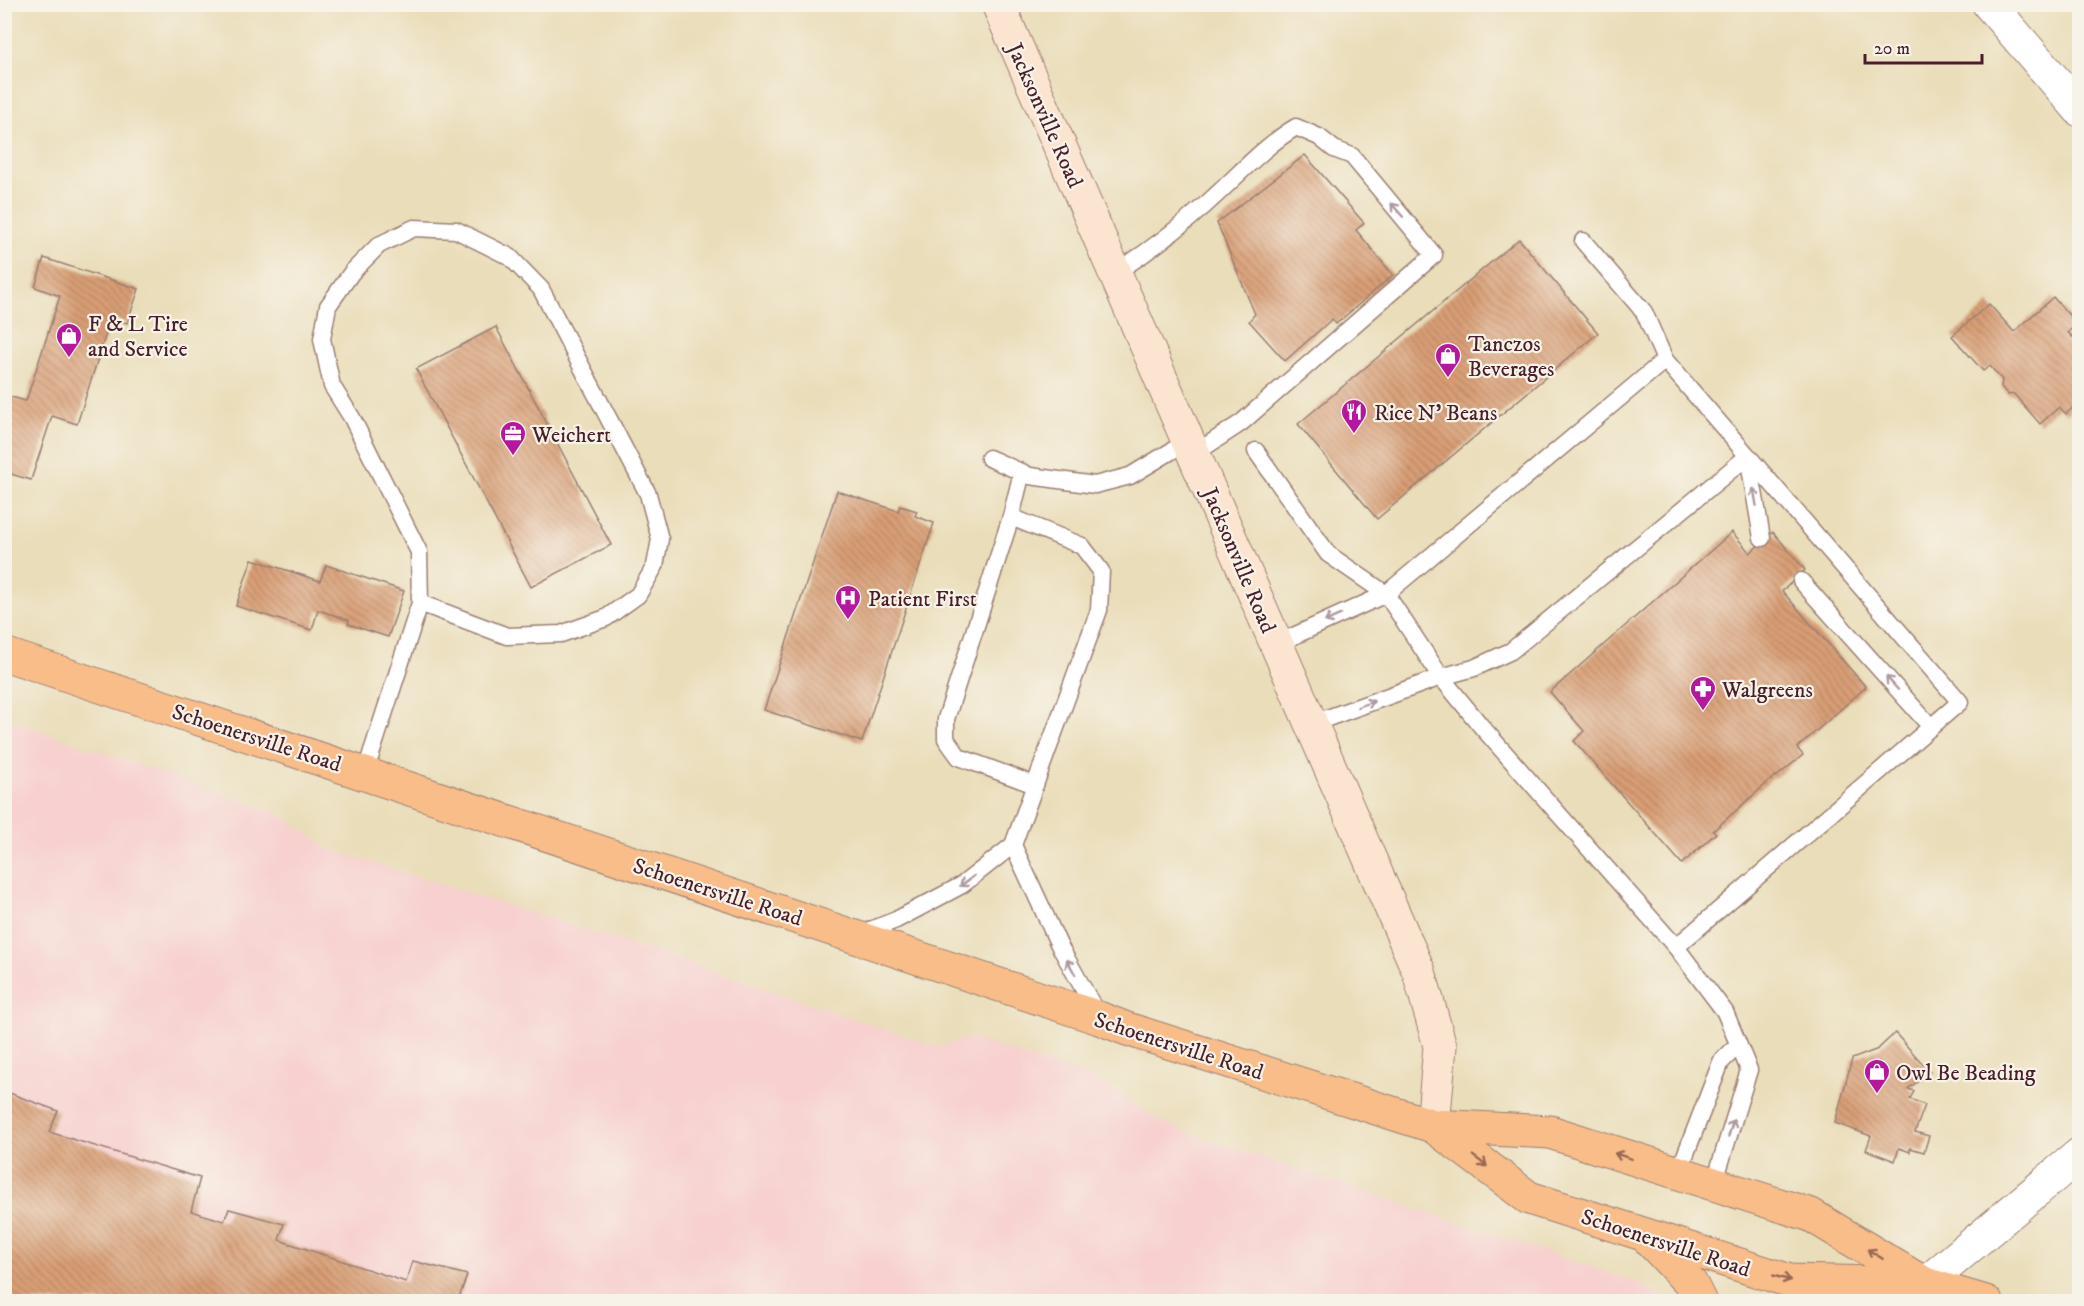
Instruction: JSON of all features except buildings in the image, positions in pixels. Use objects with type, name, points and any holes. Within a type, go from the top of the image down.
[{"type":"main road","name":"Schoenersville Road","points":[[4,654],[365,772],[1127,1029],[1433,1126],[1550,1132],[1811,1215],[1913,1293]]},
{"type":"main road","name":"Schoenersville Road","points":[[1433,1126],[1529,1198],[1790,1281],[1986,1302]]},
{"type":"main road","points":[[1646,1235],[1691,1284],[1700,1302]]},
{"type":"street","name":"Jacksonville Road","points":[[998,4],[1419,972],[1440,1046],[1433,1126]]},
{"type":"street","points":[[1989,4],[2079,110]]},
{"type":"street","points":[[1913,1293],[2079,1154]]},
{"type":"lane","points":[[989,458],[1030,476],[1095,485],[1130,476],[1241,423],[1434,255],[1352,156],[1334,149],[1319,137],[1296,127],[1278,138],[1204,206],[1152,249],[1115,273]]},
{"type":"lane","points":[[365,772],[420,603],[419,552],[352,418],[332,386],[322,339],[328,306],[352,272],[379,245],[414,228],[456,230],[510,257],[541,289],[648,494],[660,539],[655,566],[638,595],[606,618],[561,634],[507,636],[420,603]]},
{"type":"lane","points":[[1582,241],[1644,312],[1665,360],[1960,702],[1676,947]]},
{"type":"lane","points":[[1276,644],[1386,594],[1665,360]]},
{"type":"lane","points":[[1256,451],[1328,554],[1386,594],[1441,677],[1481,726],[1676,947],[1725,1012],[1749,1070],[1714,1184]]},
{"type":"lane","points":[[1748,456],[1762,538]]},
{"type":"lane","points":[[1311,724],[1441,677],[1474,668],[1511,651],[1748,456]]},
{"type":"lane","points":[[1022,472],[1011,517],[946,720],[946,739],[959,757],[1035,785]]},
{"type":"lane","points":[[855,936],[896,920],[962,885],[1013,845],[1099,610],[1101,571],[1082,546],[1011,517]]},
{"type":"lane","points":[[1802,581],[1931,727]]},
{"type":"lane","points":[[1013,845],[1059,945],[1100,1018]]},
{"type":"lane","points":[[1678,1174],[1721,1062],[1738,1045]]},
{"type":"shaded area","points":[[5,719],[278,813],[329,849],[700,966],[940,1048],[970,1038],[1098,1080],[1161,1122],[1189,1133],[1638,1283],[1665,1301],[5,1302]]},
{"type":"place","name":"F & L Tire and Service","points":[[69,359]]},
{"type":"place","name":"Tanczos Beverages","points":[[1448,379]]},
{"type":"place","name":"Rice N’ Beans","points":[[1354,435]]},
{"type":"place","name":"Weichert","points":[[513,457]]},
{"type":"place","name":"Patient First","points":[[848,621]]},
{"type":"place","name":"Walgreens","points":[[1703,712]]},
{"type":"place","name":"Owl Be Beading","points":[[1877,1095]]}]
